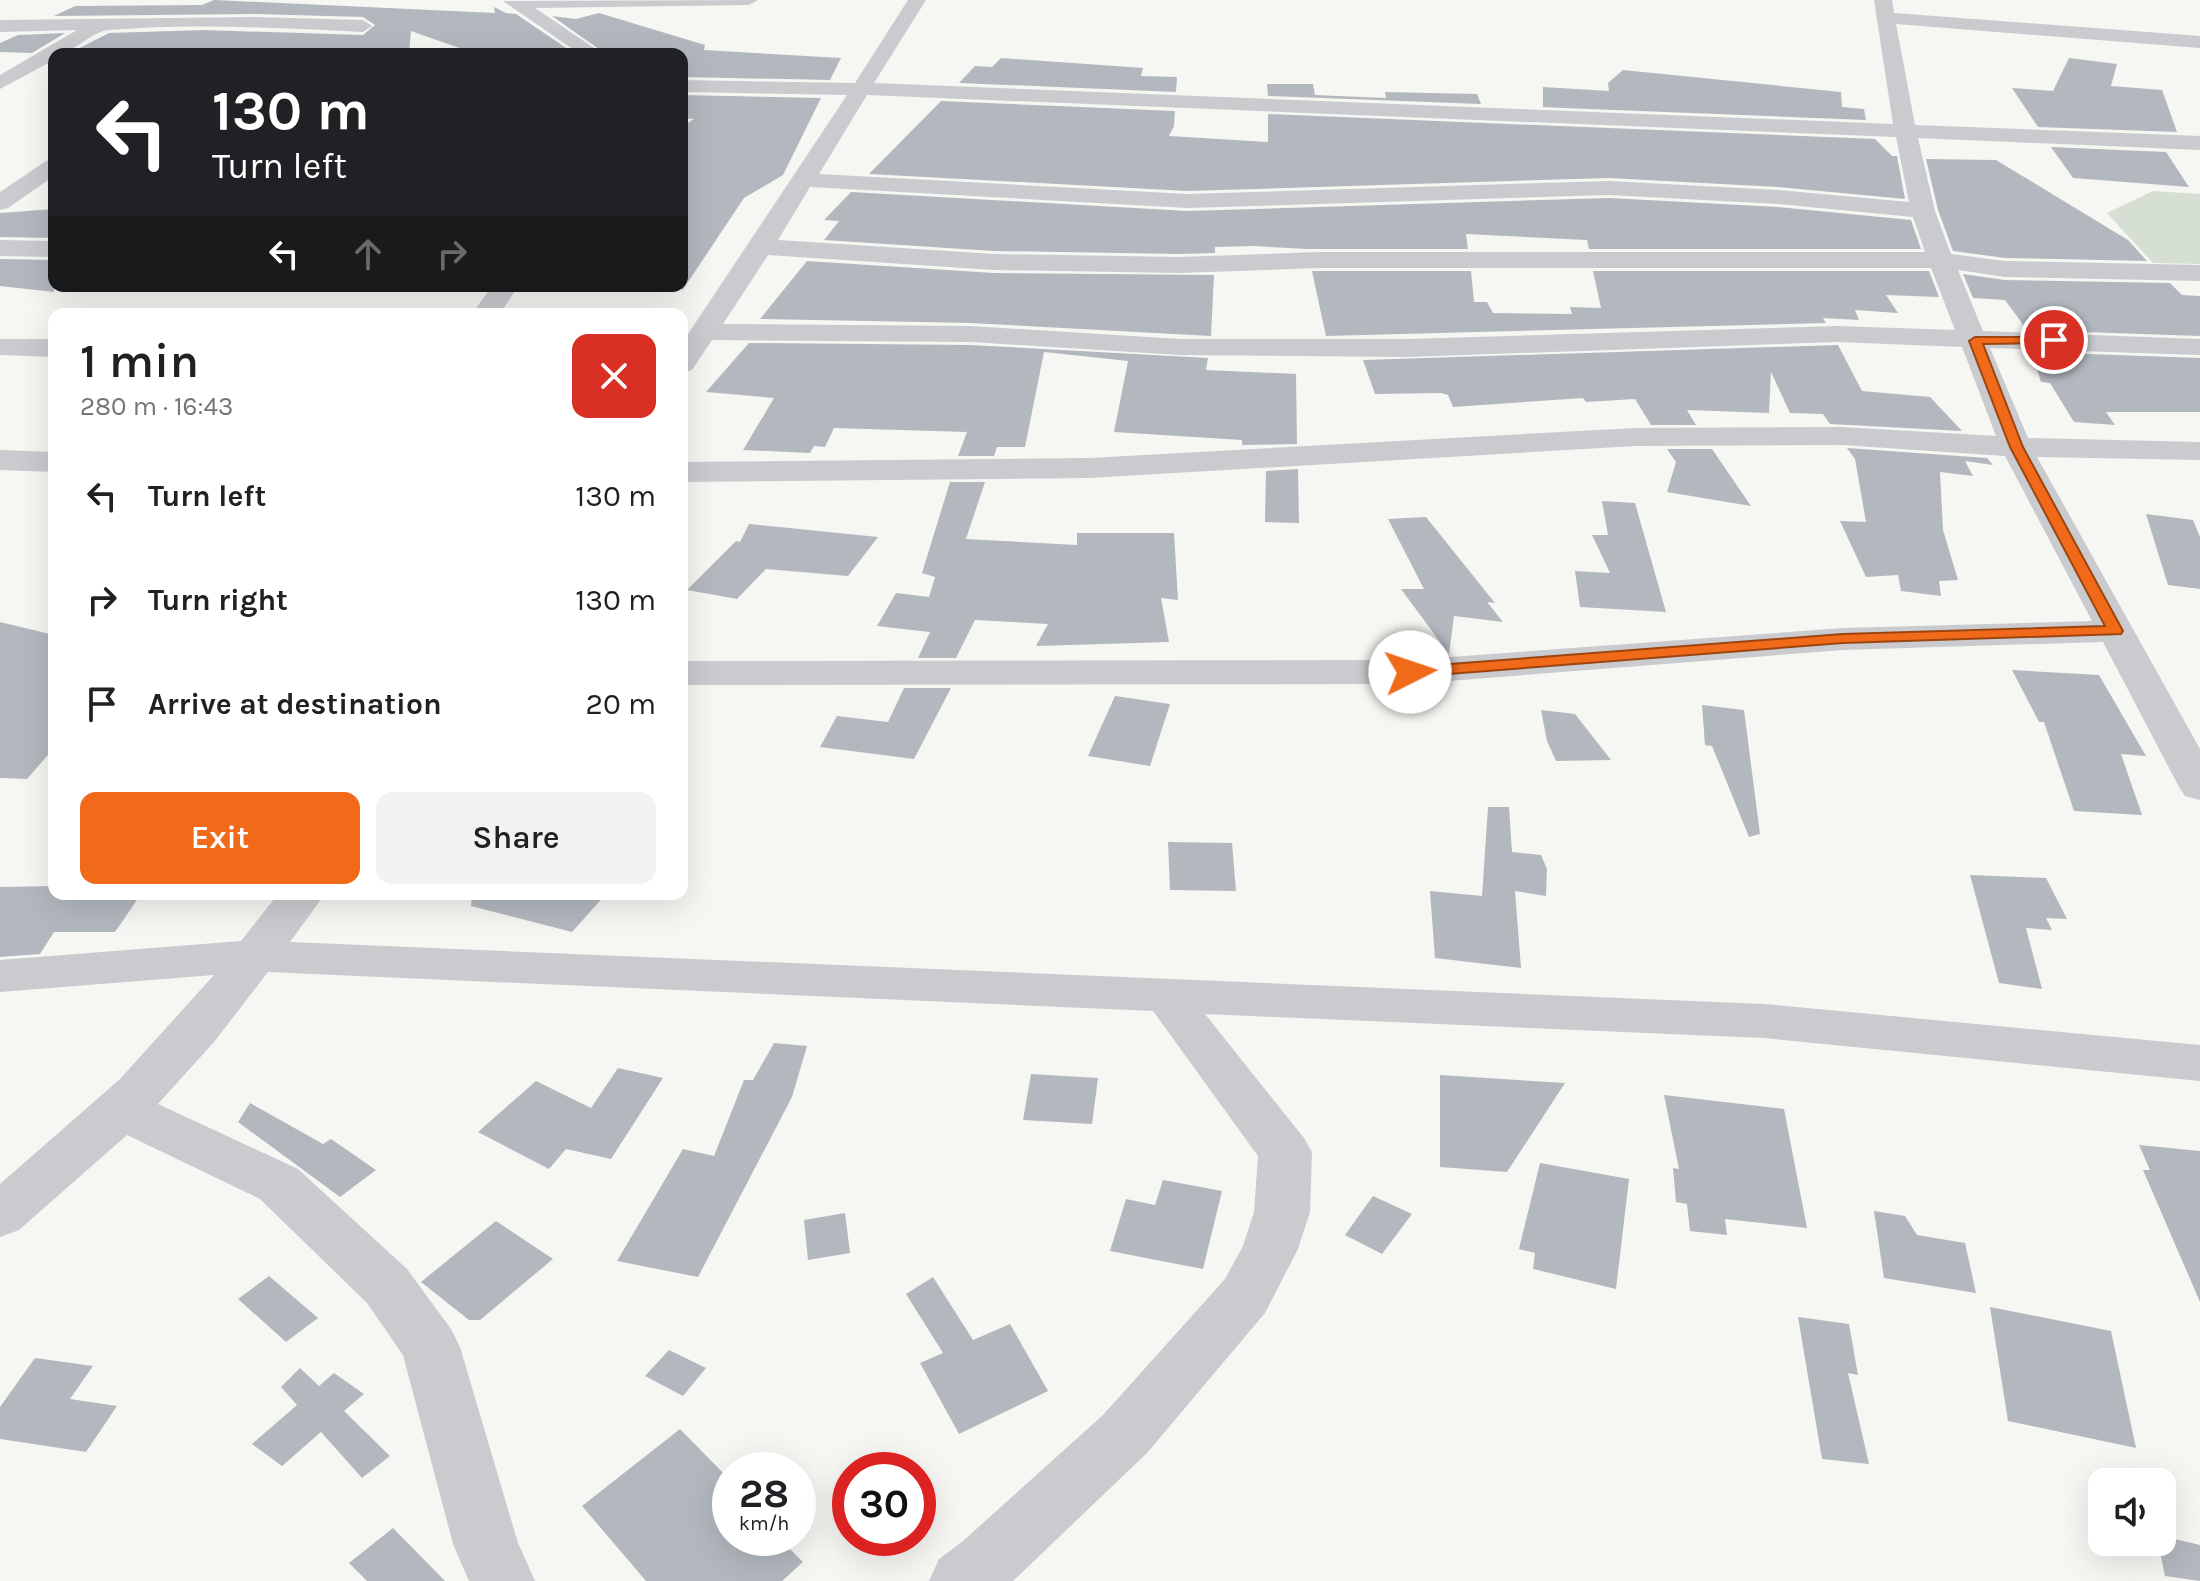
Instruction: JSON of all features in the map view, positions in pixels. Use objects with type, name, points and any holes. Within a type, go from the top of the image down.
[{"type":"street","points":[[513,2],[749,0]]},
{"type":"street","points":[[688,355],[761,247],[917,0]]},
{"type":"street","points":[[513,2],[584,48]]},
{"type":"street","points":[[61,48],[122,8]]},
{"type":"street","points":[[2200,42],[1885,9],[1905,129],[1923,211],[2016,447],[2200,787]]},
{"type":"street","points":[[0,26],[255,22],[363,26]]},
{"type":"street","points":[[0,83],[48,56]]},
{"type":"street","points":[[0,70],[48,70]]},
{"type":"street","points":[[688,88],[861,89],[2200,143]]},
{"type":"street","points":[[0,203],[48,174]]},
{"type":"street","points":[[803,180],[1187,201],[1609,188],[1778,197],[1923,211]]},
{"type":"street","points":[[761,247],[994,262],[1180,265],[1320,260],[1941,260],[2005,269],[2200,273]]},
{"type":"street","points":[[0,248],[48,249]]},
{"type":"street","points":[[704,332],[970,334],[1180,347],[1407,348],[1838,334],[2200,347]]},
{"type":"street","points":[[0,347],[48,348]]},
{"type":"street","points":[[688,472],[1089,468],[1635,437],[1842,436],[2016,447],[2200,451]]},
{"type":"street","points":[[0,460],[48,462]]},
{"type":"street","points":[[688,673],[1410,672],[1843,639],[2115,631]]},
{"type":"street","points":[[0,1215],[49,1176],[182,1047],[297,900]]},
{"type":"street","points":[[0,976],[254,956],[1764,1021],[2200,1063]]},
{"type":"street","points":[[962,1581],[986,1563],[1125,1434],[1245,1296],[1270,1249],[1282,1212],[1286,1185],[1285,1152],[1177,1013],[1177,997]]},
{"type":"street","points":[[121,1109],[279,1184],[387,1286],[430,1347],[486,1544],[502,1581]]},
{"type":"shaded area","points":[[2153,191],[2200,194],[2200,264],[2153,263],[2107,213]]},
{"type":"building","points":[[214,0],[495,13],[494,7],[516,14],[566,48],[459,48],[411,31],[410,48],[80,48],[109,33],[204,30],[363,35],[375,25],[363,17],[255,14],[54,16],[75,6],[202,5]]},
{"type":"building","points":[[599,13],[705,45],[704,50],[841,58],[830,80],[688,77],[688,48],[597,48],[552,16],[576,19]]},
{"type":"building","points":[[65,33],[32,53],[0,52],[0,43],[18,35]]},
{"type":"building","points":[[1001,58],[1143,68],[1141,76],[1177,77],[1176,92],[959,83],[975,66],[992,67]]},
{"type":"building","points":[[2069,58],[2117,64],[2111,86],[2162,90],[2177,132],[2038,127],[2012,88],[2053,91]]},
{"type":"building","points":[[1623,70],[1841,92],[1842,107],[1864,109],[1866,120],[1539,107],[1543,107],[1543,87],[1609,91],[1608,83]]},
{"type":"building","points":[[1267,84],[1313,84],[1315,95],[1386,98],[1385,92],[1477,94],[1481,104],[1268,96]]},
{"type":"building","points":[[688,95],[821,98],[783,175],[744,198],[688,282],[688,123],[694,119],[688,118]]},
{"type":"building","points":[[941,101],[1175,111],[1174,126],[1169,136],[1268,142],[1268,114],[1875,139],[1892,156],[1897,156],[1905,199],[1778,187],[1609,178],[1187,191],[869,174]]},
{"type":"building","points":[[2051,147],[2166,152],[2189,187],[2073,178]]},
{"type":"building","points":[[1926,159],[1996,160],[2128,240],[2147,261],[2005,258],[1953,251],[1938,210]]},
{"type":"building","points":[[851,192],[1187,211],[1609,198],[1778,207],[1911,220],[1921,249],[1589,249],[1587,240],[1466,234],[1468,249],[1253,246],[1215,247],[1215,253],[1180,254],[994,251],[824,240],[839,221],[824,220]]},
{"type":"building","points":[[48,209],[48,238],[0,237],[0,213]]},
{"type":"building","points":[[0,259],[48,260],[48,291],[0,286]]},
{"type":"building","points":[[807,261],[994,273],[1214,275],[1211,336],[970,323],[760,319]]},
{"type":"building","points":[[1312,271],[1471,271],[1474,302],[1487,302],[1493,313],[1572,314],[1570,307],[1601,308],[1593,271],[1929,271],[1939,297],[1886,295],[1898,313],[1855,310],[1859,320],[1823,318],[1826,323],[1326,336]]},
{"type":"building","points":[[1963,274],[2005,280],[2170,283],[2182,295],[2200,296],[2200,336],[2027,330],[2005,300],[1973,298]]},
{"type":"building","points":[[749,343],[970,345],[1208,358],[1206,370],[1296,374],[1297,444],[1242,445],[1242,440],[1114,432],[1128,361],[1044,352],[1025,447],[997,447],[994,456],[958,456],[967,432],[834,428],[825,447],[814,446],[810,453],[743,450],[774,398],[706,392]]},
{"type":"building","points":[[1838,345],[1862,391],[1930,397],[1962,431],[1830,424],[1823,414],[1790,413],[1771,372],[1769,413],[1687,410],[1696,425],[1651,425],[1635,399],[1586,402],[1583,398],[1453,407],[1448,395],[1441,393],[1375,394],[1363,360]]},
{"type":"building","points":[[2032,352],[2200,358],[2200,412],[2106,412],[2115,425],[2074,422],[2050,383],[2041,382]]},
{"type":"building","points":[[1847,448],[1987,458],[1993,465],[1965,461],[1973,476],[1940,472],[1943,530],[1958,580],[1939,581],[1941,596],[1901,591],[1898,575],[1866,577],[1840,521],[1866,522],[1855,459]]},
{"type":"building","points":[[1667,449],[1712,449],[1751,506],[1667,492],[1676,462]]},
{"type":"building","points":[[1298,469],[1299,523],[1265,522],[1266,471]]},
{"type":"building","points":[[950,482],[985,482],[966,539],[1077,545],[1077,533],[1174,533],[1178,600],[1161,598],[1169,642],[1036,646],[1048,624],[975,620],[956,658],[918,658],[930,632],[877,626],[896,593],[929,597],[935,577],[922,573]]},
{"type":"building","points":[[1602,501],[1635,503],[1666,612],[1580,607],[1575,571],[1610,573],[1592,535],[1608,535]]},
{"type":"building","points":[[2146,514],[2193,520],[2200,537],[2200,589],[2168,585]]},
{"type":"building","points":[[1426,517],[1495,603],[1487,602],[1503,622],[1454,616],[1449,654],[1401,589],[1424,589],[1388,519]]},
{"type":"building","points":[[749,524],[878,537],[848,576],[766,569],[737,599],[688,590],[736,541],[740,542]]},
{"type":"building","points":[[0,622],[48,634],[48,755],[27,779],[0,778]]},
{"type":"building","points":[[2012,670],[2099,675],[2146,756],[2121,754],[2142,815],[2074,811],[2044,722],[2039,722]]},
{"type":"building","points":[[904,688],[951,688],[914,759],[820,747],[837,716],[888,722]]},
{"type":"building","points":[[1115,696],[1170,704],[1150,766],[1088,756]]},
{"type":"building","points":[[1702,705],[1744,710],[1760,834],[1749,837],[1712,746],[1705,745]]},
{"type":"building","points":[[1541,710],[1575,714],[1611,760],[1556,761],[1547,741]]},
{"type":"building","points":[[1488,807],[1509,807],[1512,852],[1541,855],[1547,869],[1546,896],[1515,891],[1521,968],[1435,958],[1430,891],[1482,896]]},
{"type":"building","points":[[1168,842],[1232,843],[1236,891],[1170,890]]},
{"type":"building","points":[[1970,875],[2046,878],[2067,919],[2046,918],[2052,930],[2026,928],[2042,989],[1999,983]]},
{"type":"building","points":[[48,886],[48,900],[137,900],[115,932],[54,932],[40,954],[0,957],[0,887]]},
{"type":"building","points":[[472,900],[601,900],[572,932],[471,906]]},
{"type":"building","points":[[774,1043],[807,1046],[792,1097],[698,1277],[617,1261],[683,1149],[714,1156],[744,1080],[753,1080]]},
{"type":"building","points":[[618,1068],[663,1078],[611,1159],[566,1149],[549,1169],[478,1132],[536,1081],[591,1108]]},
{"type":"building","points":[[1031,1074],[1098,1078],[1092,1124],[1023,1120]]},
{"type":"building","points":[[1440,1075],[1565,1083],[1507,1172],[1440,1167]]},
{"type":"building","points":[[1664,1095],[1784,1109],[1807,1228],[1725,1219],[1727,1235],[1690,1231],[1687,1204],[1676,1202],[1673,1168],[1679,1169]]},
{"type":"building","points":[[250,1103],[323,1144],[331,1139],[376,1170],[340,1197],[238,1122]]},
{"type":"building","points":[[2139,1145],[2200,1151],[2200,1302],[2143,1170],[2150,1170]]},
{"type":"building","points":[[1540,1163],[1629,1179],[1616,1289],[1533,1269],[1535,1253],[1519,1249]]},
{"type":"building","points":[[1163,1180],[1222,1191],[1203,1269],[1110,1251],[1126,1199],[1155,1205]]},
{"type":"building","points":[[1373,1196],[1412,1214],[1382,1254],[1345,1235]]},
{"type":"building","points":[[1874,1211],[1905,1216],[1917,1235],[1965,1243],[1976,1293],[1884,1278]]},
{"type":"building","points":[[845,1213],[850,1253],[808,1260],[804,1220]]},
{"type":"building","points":[[496,1221],[553,1259],[480,1320],[469,1320],[421,1282]]},
{"type":"building","points":[[269,1276],[318,1318],[286,1342],[238,1299]]},
{"type":"building","points":[[933,1277],[973,1340],[1010,1324],[1048,1391],[959,1434],[920,1363],[943,1353],[906,1294]]},
{"type":"building","points":[[1990,1307],[2111,1331],[2136,1448],[2008,1421]]},
{"type":"building","points":[[1798,1317],[1849,1324],[1858,1375],[1848,1373],[1869,1464],[1822,1459]]},
{"type":"building","points":[[669,1350],[706,1368],[683,1396],[645,1376]]},
{"type":"building","points":[[35,1358],[93,1366],[70,1399],[117,1406],[86,1452],[0,1439],[0,1407]]},
{"type":"building","points":[[300,1368],[319,1386],[334,1373],[364,1394],[344,1411],[390,1456],[362,1478],[321,1432],[282,1466],[252,1444],[297,1405],[281,1387]]},
{"type":"building","points":[[680,1429],[712,1462],[712,1556],[797,1556],[803,1562],[782,1581],[646,1581],[582,1506]]},
{"type":"building","points":[[393,1528],[445,1581],[367,1581],[349,1563]]},
{"type":"building","points":[[2176,1539],[2200,1545],[2200,1581],[2165,1576],[2161,1556],[2176,1556]]},
{"type":"route","points":[[1410,672],[1843,639],[2115,631],[2016,447],[1975,341],[2054,340]]}]
